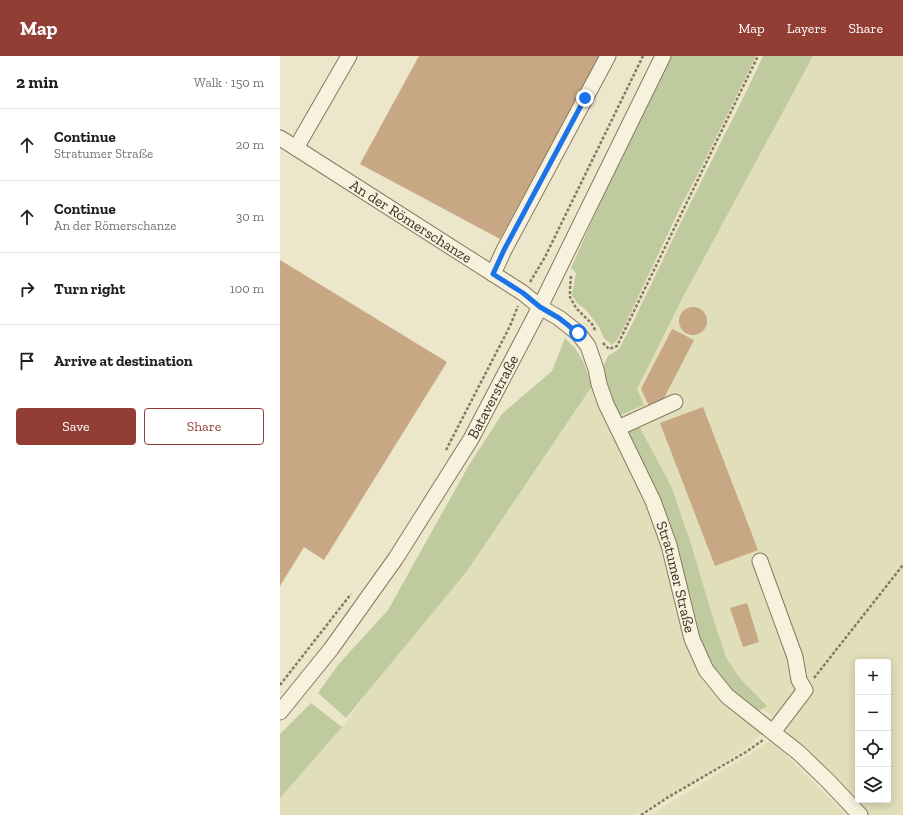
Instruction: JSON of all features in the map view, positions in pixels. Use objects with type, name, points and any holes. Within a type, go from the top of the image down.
[{"type":"street","points":[[296,148],[349,56]]},
{"type":"street","points":[[493,274],[504,250],[608,56]]},
{"type":"street","name":"Bataverstraße","points":[[280,712],[331,649],[396,558],[470,439],[540,307],[663,56]]},
{"type":"street","name":"An der Römerschanze","points":[[280,138],[523,293],[540,307]]},
{"type":"street","name":"Stratumer Straße","points":[[540,307],[559,318],[578,333],[588,346],[606,404],[653,501],[669,545],[692,639],[706,670],[727,696],[799,753],[860,815]]},
{"type":"street","points":[[618,428],[675,402]]},
{"type":"street","points":[[760,561],[795,657],[799,680],[805,690],[772,732]]},
{"type":"path","points":[[444,453],[510,326],[523,293],[545,257],[643,56]]},
{"type":"path","points":[[602,342],[609,349],[616,346],[758,56]]},
{"type":"path","points":[[545,257],[572,274],[570,297],[576,308],[592,324],[598,336]]},
{"type":"path","points":[[805,690],[903,565]]},
{"type":"path","points":[[280,685],[353,592]]},
{"type":"path","points":[[641,815],[670,796],[746,752],[772,732]]},
{"type":"shaded area","points":[[813,56],[903,56],[903,815],[867,815],[856,803],[891,803],[891,659],[855,659],[855,802],[824,769],[788,735],[788,730],[763,709],[767,705],[739,677],[726,657],[672,488],[625,431],[618,416],[644,405],[637,389],[683,297]]},
{"type":"shaded area","points":[[592,386],[762,733],[746,749],[636,815],[280,815],[280,798],[342,727]]},
{"type":"shaded area","points":[[771,740],[846,815],[650,815],[750,754]]},
{"type":"green space","points":[[670,56],[756,56],[681,206],[624,327],[617,340],[612,345],[604,338],[599,327],[585,309],[577,303],[572,295],[576,273],[571,268],[620,158]]},
{"type":"green space","points":[[763,56],[813,56],[683,297],[637,389],[644,405],[618,416],[605,378],[604,365],[608,356],[619,349],[633,322]]},
{"type":"green space","points":[[565,338],[575,348],[583,361],[592,386],[467,571],[346,718],[318,693],[338,665],[388,610],[469,465],[502,414],[552,371]]},
{"type":"green space","points":[[639,426],[672,488],[726,657],[739,677],[767,706],[756,712],[726,686],[710,663],[698,634],[625,431]]},
{"type":"green space","points":[[311,703],[342,727],[280,798],[280,734]]},
{"type":"building","points":[[419,56],[600,56],[500,239],[360,164]]},
{"type":"building","points":[[280,260],[447,362],[324,560],[304,547],[280,586]]},
{"type":"building","points":[[693,307],[703,311],[707,321],[703,331],[693,335],[683,331],[679,321],[683,311]]},
{"type":"building","points":[[672,329],[694,340],[663,400],[649,406],[641,389]]},
{"type":"building","points":[[703,407],[758,550],[715,566],[660,423]]},
{"type":"building","points":[[747,603],[759,642],[743,647],[730,608]]},
{"type":"route","points":[[578,333],[559,318],[540,307],[523,293],[493,274],[504,250],[585,98]]}]
